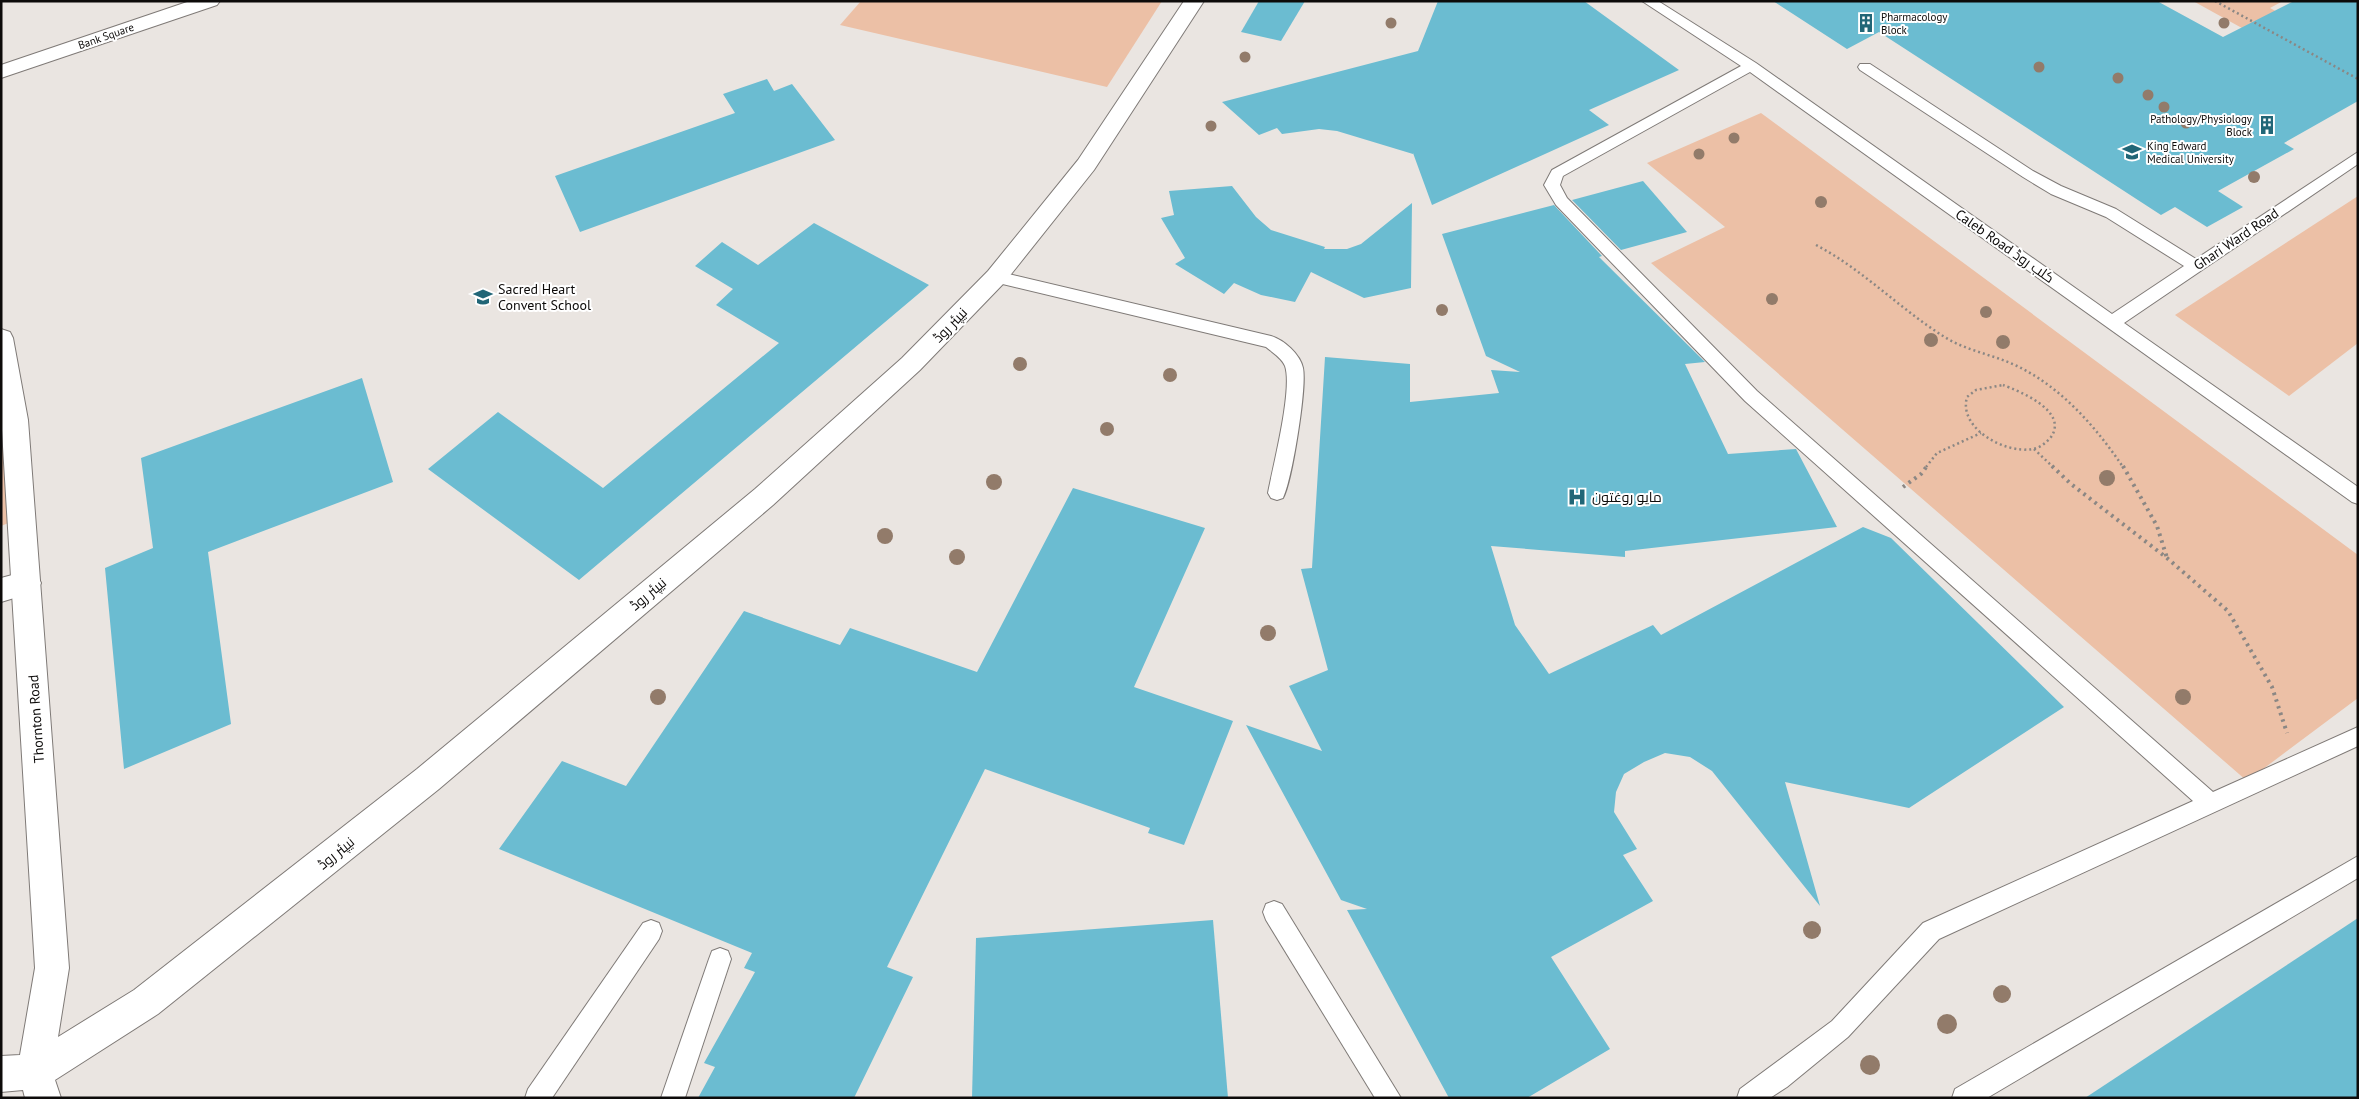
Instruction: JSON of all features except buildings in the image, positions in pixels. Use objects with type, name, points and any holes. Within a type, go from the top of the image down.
[{"type":"street","name":"Bank Square","points":[[1,72],[210,1]]},
{"type":"street","name":"نیپئر روڈ","points":[[1,1074],[39,1085],[428,780],[764,497],[911,364],[996,277],[1086,165],[1194,1]]},
{"type":"street","name":"Thornton Road","points":[[1,338],[15,420],[14,587],[52,968],[39,1085]]},
{"type":"lane","name":"Caleb Road کلب روڈ","points":[[1648,1],[1751,66],[2358,497]]},
{"type":"lane","points":[[1751,66],[1557,173],[1552,185],[1562,201],[1751,396],[2212,804]]},
{"type":"lane","points":[[1865,67],[2028,174],[2056,190],[2111,213],[2196,266]]},
{"type":"lane","name":"Ghari Ward Road","points":[[2113,322],[2358,157]]},
{"type":"lane","points":[[996,277],[1271,342],[1287,354],[1294,367],[1294,389],[1277,494]]},
{"type":"lane","points":[[1749,1098],[1778,1078],[1840,1029],[1932,931],[2358,736]]},
{"type":"lane","points":[[1964,1098],[2358,866]]},
{"type":"lane","points":[[1274,912],[1388,1098]]},
{"type":"lane","points":[[537,1098],[651,932]]},
{"type":"lane","points":[[673,1098],[720,959]]},
{"type":"path","points":[[2215,1],[2358,79]]},
{"type":"path","points":[[1816,245],[1837,254],[1918,319],[1967,349],[2022,368],[2065,396],[2082,413],[2123,466],[2156,522],[2167,558]]},
{"type":"path","points":[[1986,386],[2003,386],[2020,390],[2036,398],[2048,410],[2055,422],[2054,434],[2048,444],[2034,449],[2018,449],[2000,444],[1981,433],[1972,424],[1966,411],[1966,400],[1973,390],[1986,386]]},
{"type":"path","points":[[1873,505],[1893,494],[1921,474],[1937,453],[1981,433]]},
{"type":"path","points":[[2034,449],[2071,484],[2167,558],[2228,611],[2272,687],[2297,764]]},
{"type":"shaded area","points":[[861,1],[1162,1],[1107,87],[840,25]]},
{"type":"shaded area","points":[[2193,1],[2283,1],[2270,8],[2358,56],[2358,92]]},
{"type":"shaded area","points":[[1761,113],[2358,555],[2358,698],[2247,781],[1651,263],[1725,227],[1647,163]]},
{"type":"shaded area","points":[[2358,196],[2358,343],[2289,396],[2175,315]]},
{"type":"shaded area","points":[[1,401],[21,518],[1,526]]},
{"type":"place","name":"Pharmacology Block","points":[[1866,23]]},
{"type":"place","name":"Pathology/Physiology Block","points":[[2267,125]]},
{"type":"place","name":"King Edward Medical University","points":[[2132,152]]},
{"type":"place","name":"Sacred Heart Convent School","points":[[483,297]]},
{"type":"place","name":"مایو روغتون","points":[[1577,497]]}]
